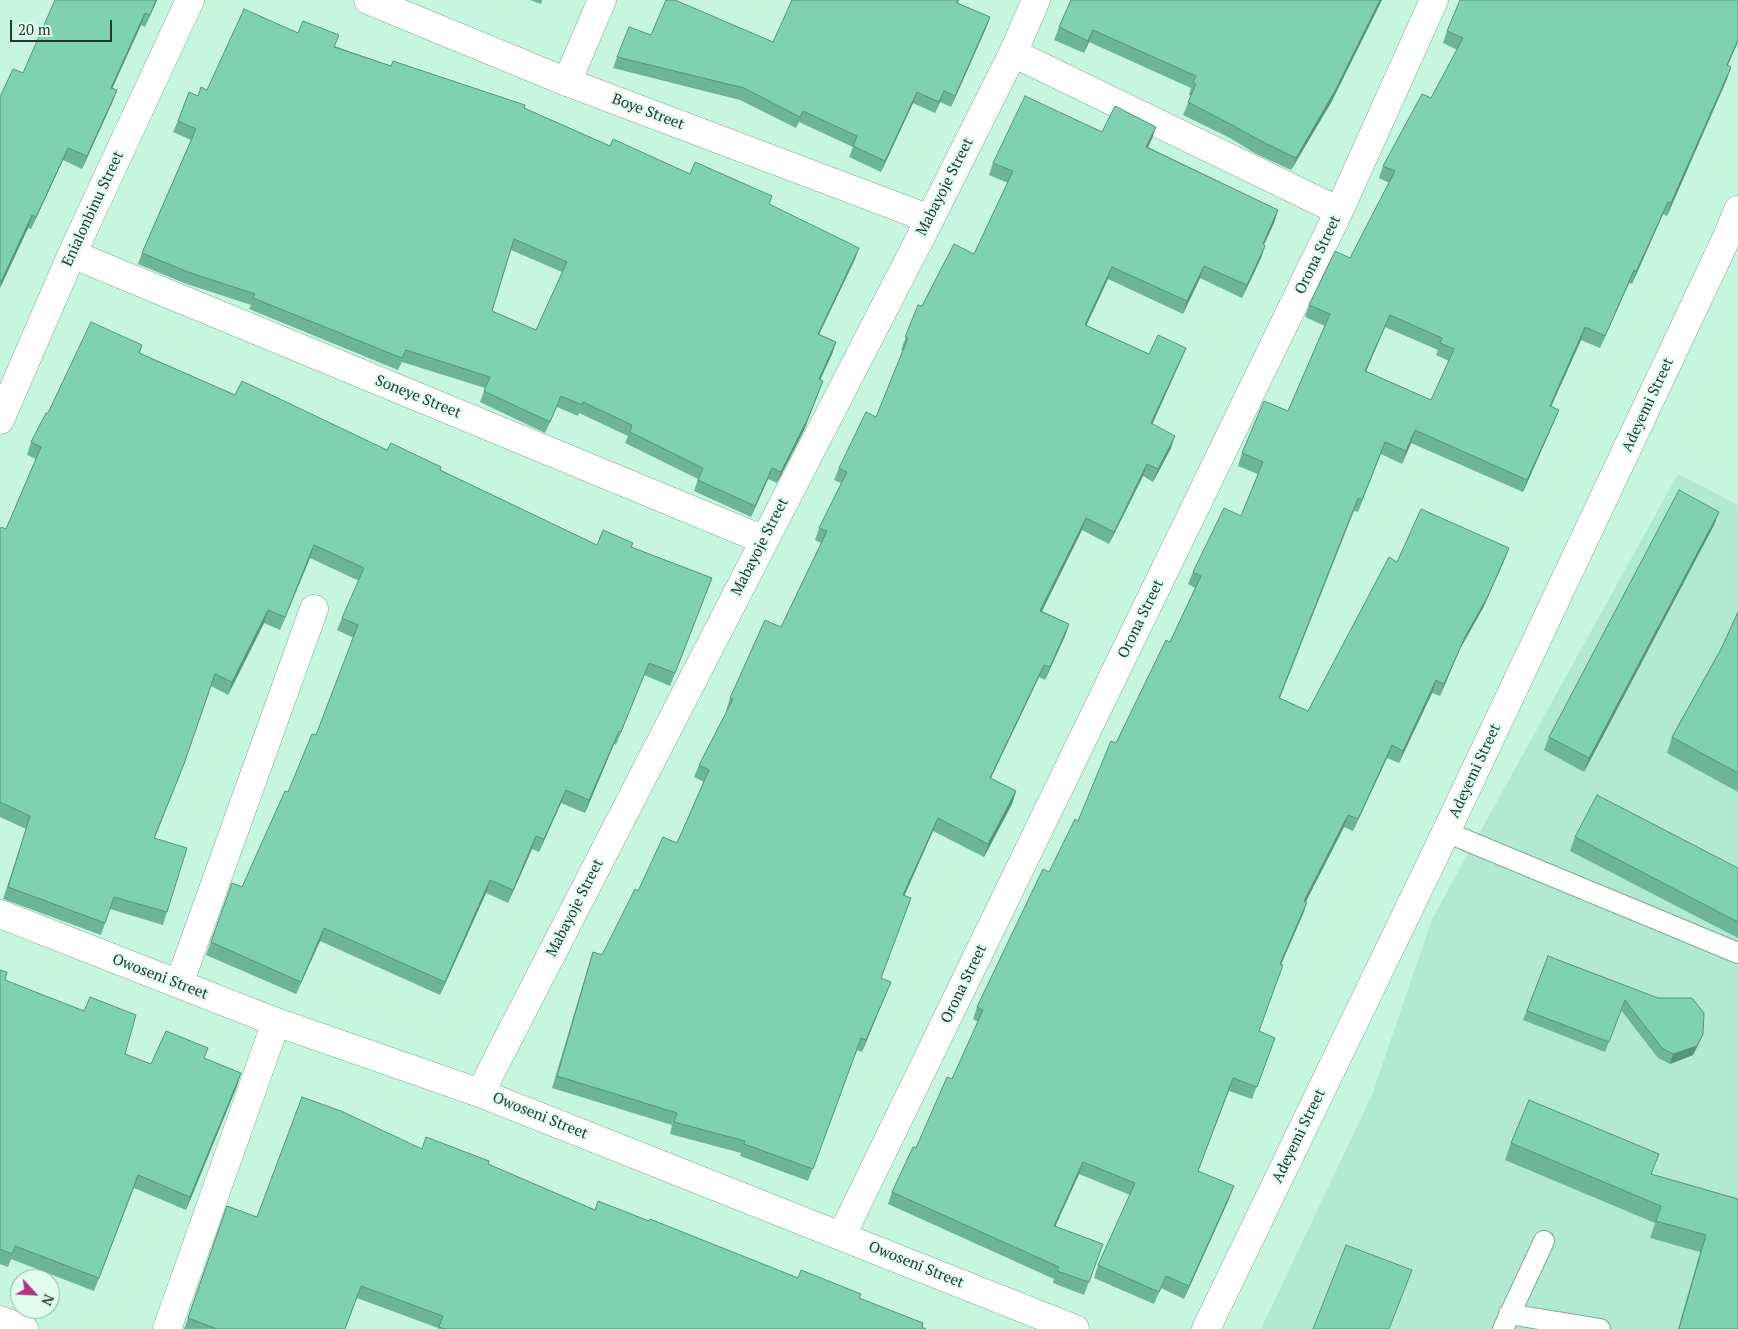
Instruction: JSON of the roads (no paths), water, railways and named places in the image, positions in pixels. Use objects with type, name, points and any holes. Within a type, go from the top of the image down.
[{"type":"street","name":"Enialonbinu Street","points":[[0,420],[72,254],[190,0]]},
{"type":"street","name":"Boye Street","points":[[368,0],[567,82],[930,219]]},
{"type":"street","points":[[567,82],[602,0]]},
{"type":"street","name":"Mabayoje Street","points":[[480,1093],[930,219],[1013,53],[1036,0]]},
{"type":"street","name":"Orona Street","points":[[842,1236],[1339,211],[1434,0]]},
{"type":"street","points":[[1013,53],[1339,211]]},
{"type":"street","name":"Adeyemi Street","points":[[1206,1329],[1732,239],[1738,210]]},
{"type":"street","name":"Soneye Street","points":[[72,254],[764,540]]},
{"type":"street","points":[[179,984],[314,609]]},
{"type":"street","name":"Owoseni Street","points":[[0,914],[276,1022],[480,1093],[1076,1329]]},
{"type":"street","points":[[167,1329],[276,1022]]},
{"type":"street","points":[[0,1320],[24,1329]]},
{"type":"lane","points":[[1446,832],[1738,953]]},
{"type":"lane","points":[[1544,1241],[1506,1322],[1600,1329]]}]
